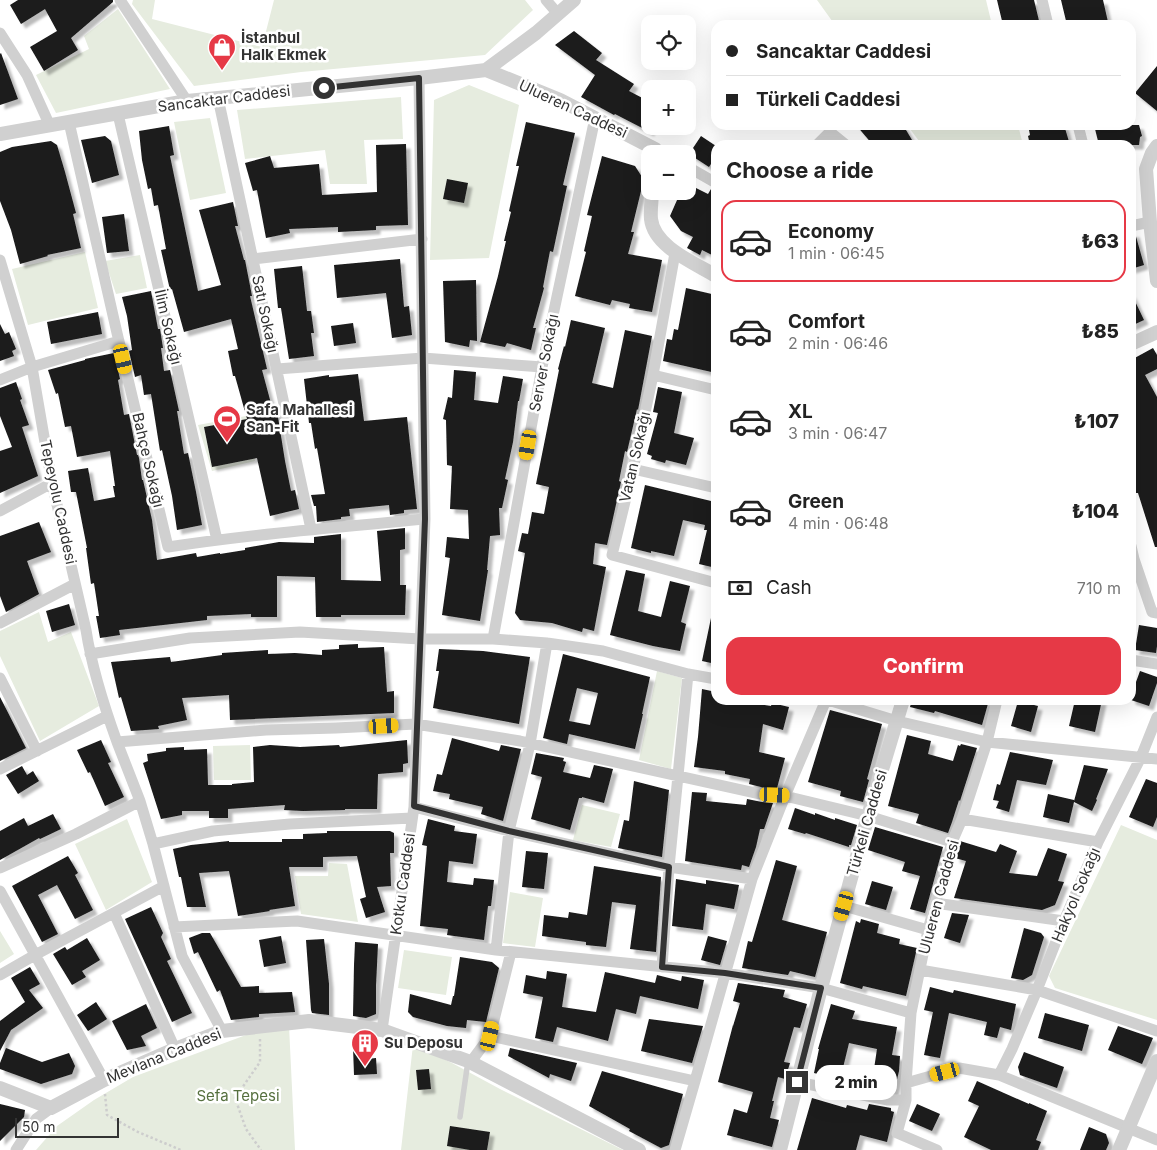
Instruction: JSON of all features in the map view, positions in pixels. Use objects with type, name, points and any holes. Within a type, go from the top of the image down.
[{"type":"street","points":[[120,0],[188,101]]},
{"type":"street","points":[[546,0],[558,14]]},
{"type":"street","name":"Sancaktar Caddesi","points":[[0,134],[188,101],[486,70],[536,33],[574,0]]},
{"type":"street","points":[[1042,0],[1047,20]]},
{"type":"street","points":[[0,33],[27,75],[50,126]]},
{"type":"street","name":"Ulueren Caddesi","points":[[486,70],[560,100],[645,145]]},
{"type":"street","name":"Kotku Caddesi","points":[[382,1030],[413,812],[425,519],[419,78]]},
{"type":"street","name":"Satı Sokağı","points":[[218,98],[311,529]]},
{"type":"street","name":"İlim Sokağı","points":[[118,114],[217,540]]},
{"type":"street","name":"Server Sokağı","points":[[493,639],[542,367],[595,118]]},
{"type":"street","name":"Bahçe Sokağı","points":[[69,122],[168,547],[311,529],[425,519]]},
{"type":"street","points":[[821,140],[830,132],[840,140]]},
{"type":"street","points":[[1157,146],[1146,169],[1157,281]]},
{"type":"street","points":[[696,172],[711,180]]},
{"type":"street","points":[[651,200],[650,219],[658,238],[675,253],[711,273]]},
{"type":"street","points":[[1136,225],[1150,222]]},
{"type":"street","points":[[253,260],[422,239]]},
{"type":"street","name":"Vatan Sokağı","points":[[675,253],[653,375],[612,555],[711,582]]},
{"type":"street","name":"Tepeyolu Caddesi","points":[[0,260],[32,367],[52,483],[90,654],[107,716],[140,800],[154,844],[182,956],[222,1031]]},
{"type":"street","points":[[1136,342],[1157,332]]},
{"type":"street","points":[[0,380],[32,367],[119,341]]},
{"type":"street","points":[[277,368],[423,358],[542,367]]},
{"type":"street","points":[[653,375],[711,389]]},
{"type":"street","points":[[633,469],[711,487]]},
{"type":"street","points":[[0,511],[52,483]]},
{"type":"street","points":[[1136,567],[1152,612],[1157,614]]},
{"type":"street","points":[[0,623],[75,584]]},
{"type":"street","points":[[90,654],[190,638],[291,633],[420,640],[493,639],[547,643],[603,651],[688,674],[711,678]]},
{"type":"street","points":[[496,950],[509,831],[530,744],[547,643]]},
{"type":"street","points":[[1136,661],[1157,664]]},
{"type":"street","points":[[662,967],[677,776],[688,674]]},
{"type":"street","points":[[1,684],[37,751]]},
{"type":"street","points":[[674,1150],[752,879],[785,796],[825,705]]},
{"type":"street","points":[[844,705],[897,721],[987,742],[1157,759]]},
{"type":"street","name":"Türkeli Caddesi","points":[[780,1150],[821,988],[901,705]]},
{"type":"street","name":"Ulueren Caddesi","points":[[937,1150],[897,1133],[906,1100],[911,1013],[935,903],[952,842],[962,819],[987,742],[996,705]]},
{"type":"street","points":[[0,769],[107,716]]},
{"type":"street","name":"Hakyol Sokağı","points":[[999,1075],[1012,1049],[1098,842],[1141,757],[1157,717]]},
{"type":"street","points":[[118,742],[266,730],[416,724],[530,744],[764,795],[785,796],[868,816],[952,842]]},
{"type":"street","points":[[0,868],[76,834],[140,800]]},
{"type":"street","points":[[154,844],[213,831],[413,812],[509,831],[669,867],[752,879]]},
{"type":"street","points":[[962,819],[1098,842]]},
{"type":"street","points":[[0,975],[164,886]]},
{"type":"street","points":[[0,891],[104,1080]]},
{"type":"street","points":[[935,903],[1064,921]]},
{"type":"street","points":[[844,906],[928,930]]},
{"type":"street","points":[[114,912],[175,1049]]},
{"type":"street","points":[[174,927],[297,921],[511,952],[725,973],[821,988],[911,1013]]},
{"type":"street","points":[[469,1062],[490,1036],[511,952]]},
{"type":"street","points":[[920,970],[1037,990],[1157,1031]]},
{"type":"street","name":"Mevlana Caddesi","points":[[51,1108],[104,1080],[222,1031],[309,1021],[382,1030],[469,1062],[639,1150]]},
{"type":"street","points":[[490,1036],[695,1081]]},
{"type":"street","points":[[1119,1150],[1157,1060]]},
{"type":"street","points":[[906,1083],[958,1068],[999,1075],[1157,1140]]},
{"type":"street","points":[[797,1082],[888,1100],[906,1100]]},
{"type":"street","points":[[0,1088],[51,1108]]},
{"type":"street","points":[[16,1150],[36,1119],[51,1108]]},
{"type":"lane","points":[[460,1117],[469,1062]]},
{"type":"path","points":[[260,1027],[260,1062],[235,1098],[246,1130],[261,1150]]},
{"type":"path","points":[[104,1080],[107,1115],[138,1132],[181,1150]]},
{"type":"green space","points":[[133,0],[155,0],[152,19],[262,47],[274,0],[525,0],[533,10],[485,55],[301,72],[194,86],[132,4]]},
{"type":"green space","points":[[817,0],[986,0],[991,20],[831,20]]},
{"type":"green space","points":[[118,9],[170,89],[56,113],[36,75],[89,49],[84,36]]},
{"type":"green space","points":[[469,85],[519,105],[489,258],[430,260],[434,100]]},
{"type":"green space","points":[[401,97],[403,139],[364,140],[367,184],[330,184],[325,150],[245,159],[237,110]]},
{"type":"green space","points":[[210,118],[226,193],[190,200],[174,122]]},
{"type":"green space","points":[[911,130],[1019,130],[1022,140],[918,140]]},
{"type":"green space","points":[[85,252],[98,308],[28,325],[12,269]]},
{"type":"green space","points":[[140,255],[147,288],[116,294],[105,261]]},
{"type":"green space","name":"Safa Mahallesi San-Fit","points":[[246,416],[255,461],[212,471],[198,425]]},
{"type":"green space","points":[[39,612],[48,642],[71,632],[99,706],[40,741],[0,656],[0,631]]},
{"type":"green space","points":[[657,671],[682,678],[671,769],[639,760]]},
{"type":"green space","points":[[250,745],[251,780],[214,780],[213,746]]},
{"type":"green space","points":[[582,805],[620,814],[611,847],[573,840]]},
{"type":"green space","points":[[127,819],[152,882],[106,910],[75,844]]},
{"type":"green space","points":[[1121,825],[1157,840],[1157,1020],[1055,988],[1049,976]]},
{"type":"green space","points":[[329,863],[347,864],[358,922],[301,914],[295,876],[328,876]]},
{"type":"green space","points":[[510,892],[543,898],[535,947],[503,943]]},
{"type":"green space","points":[[0,931],[14,954],[0,963]]},
{"type":"green space","points":[[404,950],[452,957],[446,995],[398,988]]},
{"type":"green space","name":"Sefa Tepesi","points":[[289,1026],[295,1150],[36,1150],[57,1126],[94,1100],[133,1077],[246,1035]]},
{"type":"green space","points":[[413,1045],[452,1063],[623,1150],[401,1150]]},
{"type":"building","points":[[18,0],[113,0],[113,2],[71,38],[78,50],[44,71],[30,47],[57,31],[45,9],[21,24],[10,5]]},
{"type":"building","points":[[997,0],[1034,0],[1039,20],[1002,20]]},
{"type":"building","points":[[1061,0],[1103,0],[1108,20],[1066,20]]},
{"type":"building","points":[[574,31],[602,53],[596,60],[634,84],[629,91],[641,97],[641,127],[581,97],[595,75],[555,45]]},
{"type":"building","points":[[0,54],[18,99],[0,105]]},
{"type":"building","points":[[1157,66],[1157,111],[1136,94]]},
{"type":"building","points":[[526,122],[575,133],[563,185],[567,186],[553,252],[550,251],[544,288],[533,328],[536,328],[531,350],[507,343],[505,347],[480,342],[506,241],[504,241],[511,212],[509,211],[519,166],[516,166]]},
{"type":"building","points":[[1136,125],[1139,125],[1142,136],[1140,137],[1139,145],[1136,145],[1136,140],[1098,140],[1095,130],[1136,130]]},
{"type":"building","points":[[169,126],[174,155],[170,156],[198,291],[221,285],[199,210],[233,202],[238,226],[235,226],[245,260],[252,296],[250,296],[267,369],[262,370],[273,411],[277,411],[291,491],[295,490],[299,509],[270,516],[257,458],[212,467],[204,427],[247,419],[235,376],[233,376],[228,351],[238,349],[231,319],[184,332],[172,289],[170,290],[161,250],[166,249],[158,205],[154,206],[151,188],[148,189],[139,131]]},
{"type":"building","points":[[860,130],[906,130],[912,140],[869,140]]},
{"type":"building","points":[[1029,130],[1066,130],[1068,140],[1029,140],[1028,136],[1030,135]]},
{"type":"building","points":[[105,136],[111,141],[119,175],[92,183],[81,140]]},
{"type":"building","points":[[701,136],[711,143],[711,164],[709,167],[696,159],[695,145]]},
{"type":"building","points":[[51,141],[57,145],[65,172],[76,213],[73,214],[81,248],[47,255],[20,264],[11,230],[0,201],[0,152],[12,147]]},
{"type":"building","points":[[406,144],[408,225],[376,226],[376,230],[338,232],[338,227],[289,229],[290,233],[266,238],[257,190],[253,191],[245,163],[270,156],[274,168],[319,164],[322,195],[377,192],[376,145]]},
{"type":"building","points":[[602,156],[635,166],[641,175],[641,191],[631,232],[634,232],[628,254],[662,260],[652,312],[629,308],[630,304],[612,300],[610,305],[575,296],[586,252],[584,251],[592,216],[587,215]]},
{"type":"building","points":[[447,179],[468,183],[464,203],[443,199]]},
{"type":"building","points":[[696,188],[708,194],[711,189],[711,254],[702,250],[700,255],[687,248],[693,237],[681,231],[670,216],[677,200],[696,200]]},
{"type":"building","points":[[124,214],[129,251],[107,253],[102,217]]},
{"type":"building","points":[[1136,237],[1144,265],[1136,267]]},
{"type":"building","points":[[400,259],[404,307],[409,306],[412,335],[392,338],[386,293],[337,298],[334,265]]},
{"type":"building","points":[[302,266],[307,311],[311,311],[314,333],[311,333],[314,356],[289,359],[281,308],[278,308],[274,269]]},
{"type":"building","points":[[476,280],[477,341],[470,340],[469,347],[445,342],[443,281]]},
{"type":"building","points":[[686,288],[711,294],[711,372],[663,361],[667,339],[672,340],[674,329],[678,330]]},
{"type":"building","points":[[151,291],[158,329],[160,329],[164,371],[170,370],[179,411],[177,411],[184,454],[188,453],[202,525],[177,530],[172,496],[162,450],[160,451],[151,394],[144,395],[141,375],[135,377],[129,351],[132,350],[127,316],[122,297]]},
{"type":"building","points":[[1136,303],[1144,320],[1136,324]]},
{"type":"building","points":[[98,312],[102,334],[51,344],[47,322]]},
{"type":"building","points":[[571,320],[605,328],[592,383],[613,388],[625,330],[652,336],[638,410],[627,452],[625,451],[619,481],[621,482],[607,545],[595,543],[593,564],[606,567],[594,631],[583,628],[582,632],[552,623],[520,620],[515,613],[525,553],[518,551],[522,533],[528,534],[532,512],[544,514],[549,487],[536,484],[558,369]]},
{"type":"building","points":[[353,323],[356,343],[334,346],[331,326]]},
{"type":"building","points":[[0,324],[5,334],[9,332],[16,349],[12,351],[14,356],[0,361]]},
{"type":"building","points":[[1153,348],[1157,355],[1157,369],[1145,375],[1157,397],[1157,547],[1155,547],[1138,493],[1136,493],[1136,357]]},
{"type":"building","points":[[114,353],[120,379],[118,380],[124,415],[129,414],[152,520],[157,560],[196,553],[197,557],[220,554],[279,542],[314,543],[314,537],[341,534],[341,580],[381,581],[377,531],[405,528],[405,549],[400,550],[400,585],[406,585],[405,615],[316,617],[315,577],[277,576],[277,617],[251,617],[251,614],[207,616],[207,620],[119,630],[120,635],[100,638],[96,616],[99,616],[94,583],[91,584],[87,548],[76,492],[71,492],[68,471],[88,468],[94,501],[115,497],[110,451],[77,457],[71,426],[65,427],[58,393],[56,394],[48,370]]},
{"type":"building","points":[[454,370],[476,372],[474,400],[498,403],[503,376],[523,379],[505,479],[508,480],[502,508],[499,508],[500,535],[490,536],[488,570],[480,621],[442,615],[450,558],[445,557],[447,537],[469,539],[468,510],[450,509],[452,466],[447,465],[446,420],[443,419],[448,397],[452,398]]},
{"type":"building","points":[[358,374],[364,421],[407,417],[417,509],[404,510],[404,513],[390,515],[389,505],[349,509],[350,516],[317,522],[316,506],[314,506],[311,495],[325,494],[317,448],[315,449],[311,423],[309,423],[304,379],[329,375],[329,377]]},
{"type":"building","points":[[16,382],[29,425],[22,427],[38,476],[0,493],[0,451],[12,447],[0,416],[0,388]]},
{"type":"building","points":[[658,387],[682,392],[674,433],[694,438],[686,465],[666,460],[665,463],[651,459],[652,456],[647,454],[658,413],[653,412]]},
{"type":"building","points":[[645,485],[711,501],[711,567],[699,564],[707,530],[704,530],[705,525],[683,520],[674,556],[631,548]]},
{"type":"building","points":[[39,522],[51,552],[27,561],[39,594],[6,612],[0,596],[0,536]]},
{"type":"building","points":[[626,570],[645,574],[638,611],[661,617],[670,581],[690,586],[681,622],[686,624],[680,651],[610,635]]},
{"type":"building","points":[[69,604],[75,625],[52,632],[46,611]]},
{"type":"building","points":[[711,618],[711,663],[702,661]]},
{"type":"building","points":[[1139,625],[1157,628],[1156,653],[1136,650]]},
{"type":"building","points":[[358,644],[358,648],[384,647],[387,692],[394,691],[394,713],[230,720],[229,695],[182,698],[187,720],[158,726],[159,729],[131,731],[121,697],[119,698],[111,662],[170,657],[171,662],[222,655],[222,653],[268,650],[268,654],[322,655],[322,650],[339,649],[339,645]]},
{"type":"building","points":[[439,649],[483,651],[530,657],[519,724],[433,708],[439,671],[436,671]]},
{"type":"building","points":[[563,654],[650,677],[635,749],[569,734],[567,744],[543,738]],"holes":[[[577,688],[598,693],[590,725],[569,721]]]},
{"type":"building","points":[[1140,671],[1157,677],[1157,683],[1149,706],[1136,702],[1136,682]]},
{"type":"building","points":[[702,689],[711,691],[711,705],[780,705],[789,707],[783,730],[763,724],[759,752],[785,758],[777,788],[765,788],[749,784],[750,779],[725,774],[725,771],[694,767]]},
{"type":"building","points":[[0,697],[26,748],[0,761]]},
{"type":"building","points":[[911,705],[988,705],[982,725],[935,711],[934,713],[910,707]]},
{"type":"building","points":[[1017,705],[1038,706],[1031,732],[1011,726]]},
{"type":"building","points":[[1074,705],[1101,705],[1095,732],[1069,726]]},
{"type":"building","points":[[830,710],[882,724],[867,779],[869,780],[863,802],[840,796],[841,791],[808,782]]},
{"type":"building","points":[[907,735],[931,741],[928,754],[953,761],[958,745],[977,748],[948,833],[916,823],[919,814],[888,806]]},
{"type":"building","points":[[452,738],[499,751],[501,745],[521,749],[503,821],[481,814],[483,807],[449,799],[450,794],[433,791],[437,774],[442,775]]},
{"type":"building","points":[[101,740],[111,762],[108,763],[124,797],[105,806],[90,772],[88,773],[77,750]]},
{"type":"building","points":[[407,740],[408,763],[403,764],[403,772],[378,774],[377,809],[303,811],[284,810],[285,805],[228,809],[228,818],[209,818],[209,811],[182,811],[182,815],[161,819],[143,763],[148,761],[147,754],[166,751],[166,748],[184,747],[184,750],[207,749],[208,785],[232,785],[254,782],[253,747],[270,745],[300,747],[339,745],[340,747]]},
{"type":"building","points":[[1010,752],[1053,760],[1046,785],[1017,780],[1009,812],[996,808],[999,801],[993,800],[997,784],[1000,785]]},
{"type":"building","points":[[536,753],[564,758],[563,761],[566,762],[563,772],[590,778],[594,765],[613,769],[604,803],[582,797],[579,798],[570,830],[531,819],[542,777],[531,774]]},
{"type":"building","points":[[1084,765],[1108,769],[1092,811],[1074,802],[1069,823],[1043,817],[1048,794],[1074,801]]},
{"type":"building","points":[[22,766],[27,775],[33,771],[39,781],[18,794],[6,775]]},
{"type":"building","points":[[1146,779],[1157,783],[1157,817],[1153,827],[1129,817]]},
{"type":"building","points":[[634,781],[669,790],[662,857],[618,848],[624,820],[629,821]]},
{"type":"building","points":[[692,792],[707,793],[706,801],[746,805],[747,799],[773,803],[764,829],[760,829],[749,867],[742,865],[741,870],[685,861]]},
{"type":"building","points":[[795,808],[857,825],[851,845],[849,847],[788,829]]},
{"type":"building","points":[[53,814],[61,829],[39,838],[0,860],[0,831],[24,818],[28,826]]},
{"type":"building","points":[[428,819],[455,826],[454,831],[477,834],[473,864],[449,861],[447,882],[473,885],[474,878],[494,880],[491,906],[488,906],[484,940],[447,935],[448,929],[420,926],[427,846],[422,845]]},
{"type":"building","points":[[875,827],[943,847],[925,913],[910,909],[920,876],[902,871],[905,862],[868,850]]},
{"type":"building","points":[[327,831],[390,831],[394,833],[394,853],[390,853],[391,886],[377,887],[385,912],[366,918],[360,899],[366,897],[357,856],[323,857],[323,867],[289,867],[295,906],[238,916],[229,871],[199,873],[206,907],[187,907],[173,849],[229,841],[282,842],[282,839],[303,839],[303,834],[327,833]]},
{"type":"building","points":[[960,841],[996,852],[1000,844],[1017,851],[1009,873],[1037,876],[1048,848],[1067,854],[1058,881],[1064,882],[1055,905],[1042,910],[954,898],[966,861],[955,858]]},
{"type":"building","points":[[526,851],[548,853],[544,889],[522,887]]},
{"type":"building","points":[[68,856],[78,873],[75,875],[93,910],[75,919],[57,885],[38,895],[58,934],[42,942],[12,886]]},
{"type":"building","points":[[776,860],[797,866],[782,920],[827,932],[815,977],[790,971],[788,975],[742,968],[748,941],[752,942]]},
{"type":"building","points":[[594,866],[661,877],[656,952],[630,949],[636,905],[612,902],[606,947],[586,945],[586,942],[542,936],[544,915],[568,918],[569,912],[587,915]]},
{"type":"building","points":[[676,879],[706,884],[706,880],[739,885],[734,909],[706,904],[703,930],[672,926]]},
{"type":"building","points":[[872,881],[893,887],[886,910],[865,904]]},
{"type":"building","points":[[151,907],[163,933],[161,937],[171,959],[167,961],[192,1013],[172,1022],[125,919]]},
{"type":"building","points":[[952,913],[969,915],[960,943],[944,938]]},
{"type":"building","points":[[861,919],[879,924],[877,933],[900,939],[899,944],[917,948],[906,996],[863,986],[862,989],[840,983],[856,921],[860,923]]},
{"type":"building","points":[[1024,928],[1041,933],[1044,937],[1032,975],[1023,980],[1011,978]]},
{"type":"building","points":[[202,933],[210,933],[241,987],[259,986],[259,993],[292,992],[295,1012],[259,1014],[259,1017],[231,1020],[220,990],[217,992],[198,952],[194,954],[189,938]]},
{"type":"building","points":[[281,936],[286,963],[264,967],[259,940]]},
{"type":"building","points":[[708,936],[727,941],[720,965],[701,960]]},
{"type":"building","points":[[87,938],[100,960],[82,971],[86,977],[72,985],[53,954],[65,947],[67,950]]},
{"type":"building","points":[[324,939],[329,984],[329,1015],[312,1013],[311,1010],[306,940]]},
{"type":"building","points":[[355,942],[378,944],[376,1014],[366,1018],[353,1016]]},
{"type":"building","points":[[460,957],[492,962],[499,968],[486,1022],[467,1020],[466,1028],[447,1026],[413,1017],[408,1012],[410,994],[451,1005]]},
{"type":"building","points":[[30,967],[40,984],[29,990],[43,1008],[11,1030],[0,1051],[0,1021],[25,1002],[11,978]]},
{"type":"building","points":[[547,971],[567,974],[562,1007],[596,1012],[605,972],[655,983],[657,975],[681,981],[682,976],[704,980],[698,1009],[640,996],[636,1014],[616,1009],[608,1041],[557,1027],[553,1042],[535,1038],[543,997],[523,993],[526,975],[546,979]]},
{"type":"building","points":[[738,983],[785,990],[783,997],[807,1004],[800,1028],[794,1027],[784,1062],[790,1063],[785,1079],[778,1077],[772,1101],[774,1101],[770,1118],[779,1120],[772,1147],[727,1135],[734,1109],[747,1113],[753,1092],[718,1082],[740,1003],[733,1001]]},
{"type":"building","points":[[930,987],[953,993],[954,990],[1016,1004],[1011,1030],[1000,1027],[997,1038],[984,1035],[987,1022],[949,1013],[940,1058],[924,1055],[933,1012],[924,1010]]},
{"type":"building","points":[[96,1002],[107,1019],[88,1031],[77,1015]]},
{"type":"building","points":[[146,1004],[157,1028],[141,1036],[146,1046],[127,1050],[112,1021]]},
{"type":"building","points":[[831,1004],[855,1011],[852,1019],[897,1027],[892,1055],[900,1056],[894,1092],[871,1089],[877,1049],[849,1043],[840,1080],[814,1073],[818,1049]]},
{"type":"building","points":[[1045,1013],[1089,1025],[1082,1051],[1038,1038]]},
{"type":"building","points":[[649,1019],[703,1026],[692,1063],[641,1051]]},
{"type":"building","points":[[1118,1026],[1153,1038],[1142,1064],[1108,1050]]},
{"type":"building","points":[[353,1036],[368,1037],[367,1059],[376,1058],[377,1074],[354,1075]]},
{"type":"building","points":[[6,1048],[42,1062],[69,1053],[75,1066],[72,1074],[41,1084],[0,1069],[0,1063]]},
{"type":"building","points":[[510,1048],[577,1063],[571,1081],[550,1074],[549,1078],[508,1056]]},
{"type":"building","points":[[1024,1052],[1064,1067],[1057,1088],[1020,1075],[1018,1067]]},
{"type":"building","points":[[429,1069],[431,1089],[418,1090],[416,1070]]},
{"type":"building","points":[[602,1071],[683,1094],[669,1145],[661,1148],[589,1106]]},
{"type":"building","points":[[977,1081],[1047,1111],[1036,1140],[1041,1142],[1038,1150],[991,1150],[964,1137],[979,1106],[968,1101]]},
{"type":"building","points":[[812,1098],[846,1108],[847,1105],[867,1110],[869,1104],[891,1108],[891,1111],[894,1112],[887,1142],[860,1135],[856,1150],[797,1150]]},
{"type":"building","points":[[0,1104],[25,1110],[24,1117],[0,1141]]},
{"type":"building","points":[[917,1104],[940,1114],[932,1131],[909,1121]]},
{"type":"building","points":[[450,1126],[490,1132],[487,1150],[470,1150],[447,1146]]},
{"type":"building","points":[[1089,1127],[1106,1134],[1109,1143],[1106,1150],[1080,1150]]},
{"type":"place","name":"İstanbul Halk Ekmek","points":[[222,71]]},
{"type":"place","name":"Safa Mahallesi San-Fit","points":[[227,443]]},
{"type":"place","name":"Su Deposu","points":[[365,1067]]},
{"type":"route","points":[[324,88],[419,78],[425,519],[414,806],[509,831],[669,867],[662,967],[725,973],[821,988],[797,1082]]}]
